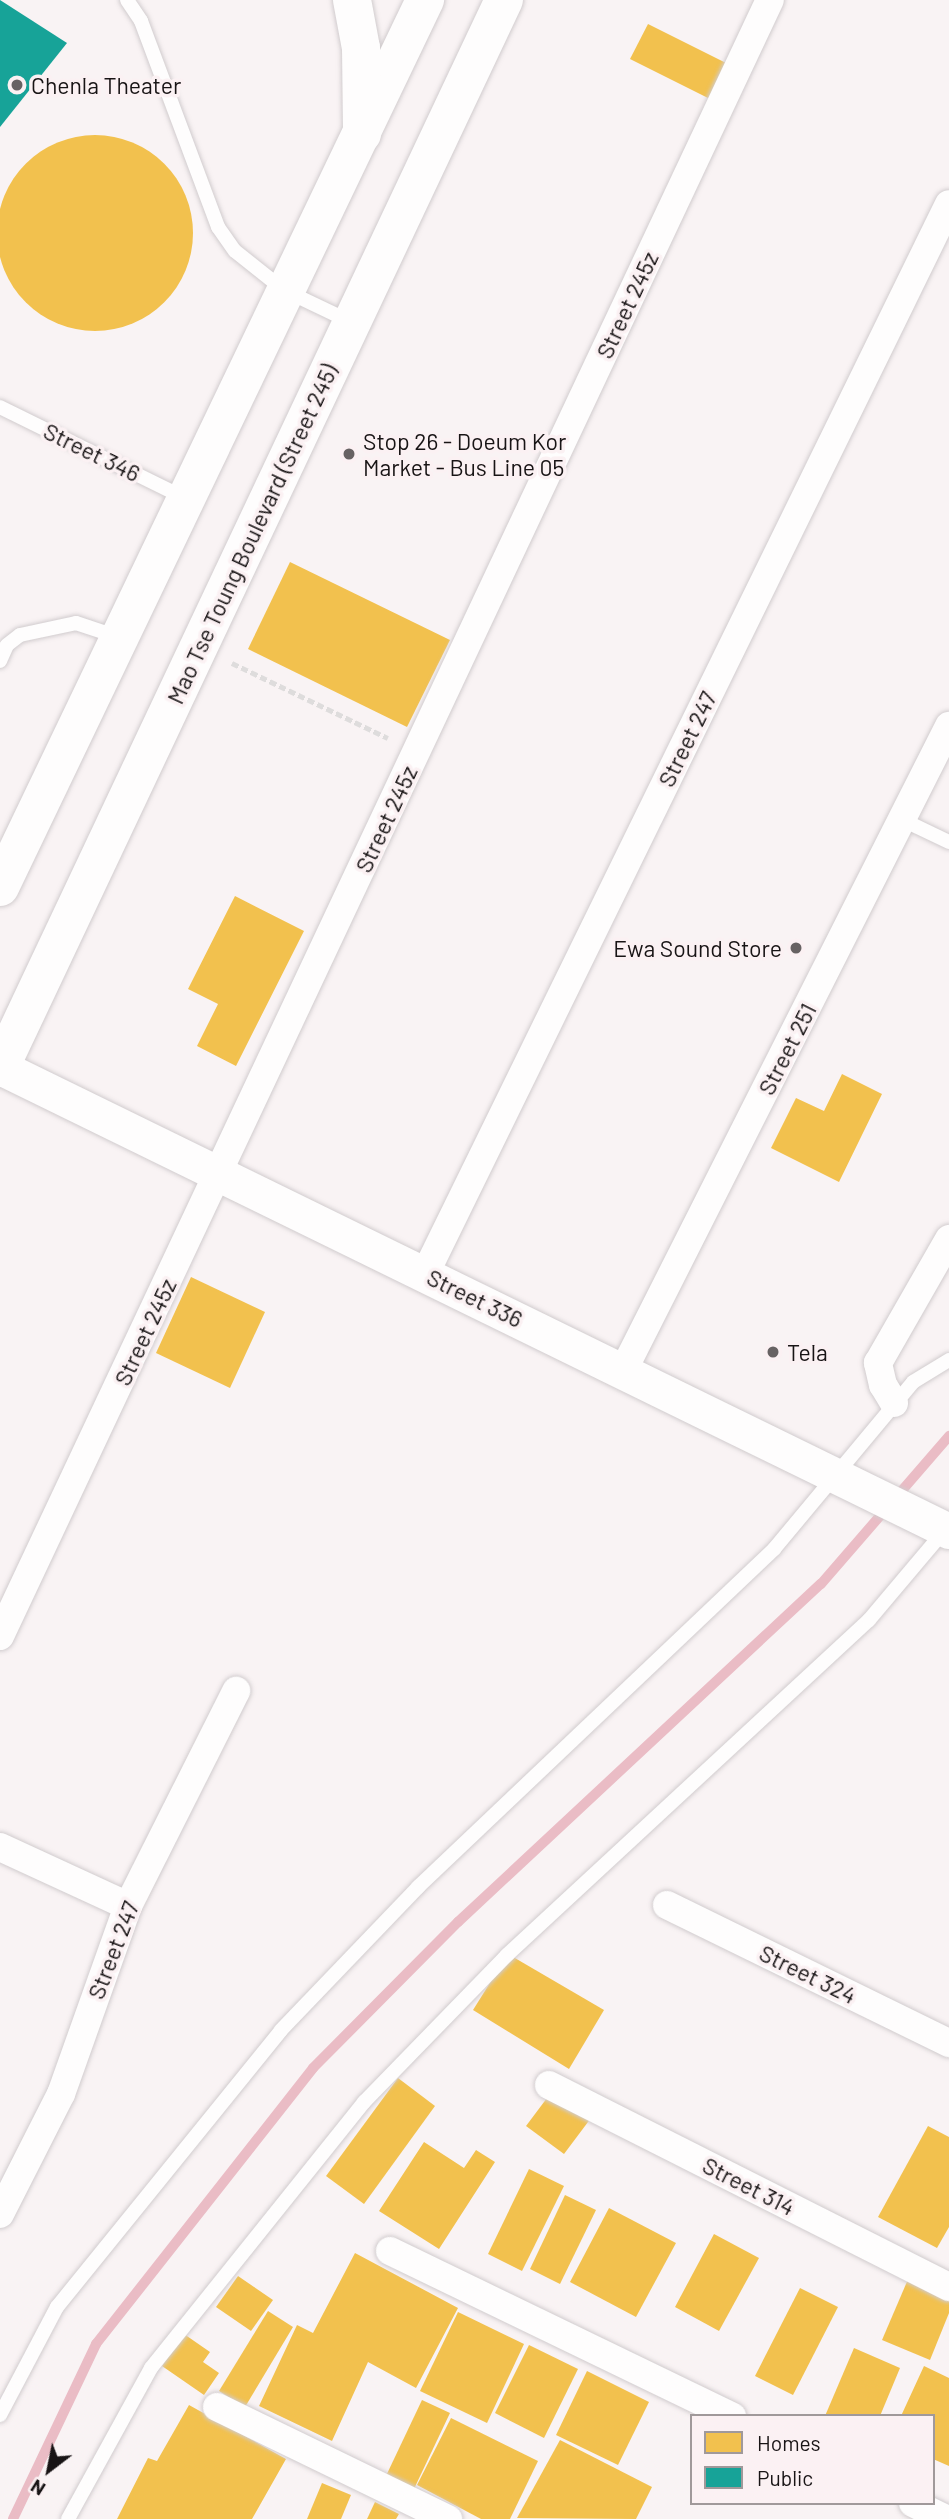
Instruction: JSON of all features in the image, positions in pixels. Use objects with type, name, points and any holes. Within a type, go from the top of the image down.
[{"type":"main road","points":[[352,0],[361,48],[362,134]]},
{"type":"main road","points":[[0,887],[425,0]]},
{"type":"main road","name":"Mao Tse Toung Boulevard (Street 245)","points":[[2,1059],[504,0]]},
{"type":"street","name":"Street 245z","points":[[0,1636],[220,1174],[770,0]]},
{"type":"street","name":"Street 247","points":[[425,1274],[949,204]]},
{"type":"street","name":"Street 251","points":[[623,1370],[949,726]]},
{"type":"street","name":"Street 336","points":[[2,1059],[220,1174],[943,1527]]},
{"type":"street","points":[[894,1403],[883,1385],[878,1363],[949,1238]]},
{"type":"street","name":"Street 247","points":[[0,2214],[61,2094],[128,1906],[236,1691]]},
{"type":"street","points":[[0,1847],[128,1906]]},
{"type":"street","name":"Street 324","points":[[667,1905],[949,2043]]},
{"type":"street","name":"Street 314","points":[[549,2085],[949,2287]]},
{"type":"street","points":[[390,2250],[728,2414]]},
{"type":"street","points":[[217,2407],[448,2519]]},
{"type":"street","points":[[917,2505],[946,2519]]},
{"type":"lane","points":[[127,0],[141,21],[218,227],[235,251],[284,290],[352,323]]},
{"type":"lane","name":"Street 346","points":[[0,407],[185,498]]},
{"type":"lane","points":[[0,661],[7,645],[20,635],[76,623],[119,637]]},
{"type":"lane","points":[[903,820],[949,842]]},
{"type":"lane","points":[[0,2415],[57,2307],[281,2030],[418,1887],[774,1549],[840,1476],[894,1403],[913,1382],[949,1360]]},
{"type":"lane","points":[[68,2519],[151,2368],[364,2102],[507,1955],[869,1620],[943,1527]]},
{"type":"path","points":[[199,648],[418,751]]},
{"type":"building: Homes","points":[[648,24],[728,64],[710,99],[630,59]]},
{"type":"building: Homes","points":[[76,137],[114,137],[133,142],[150,151],[165,163],[177,178],[186,195],[191,214],[191,252],[186,271],[177,288],[165,303],[150,315],[133,324],[114,329],[76,329],[57,324],[40,315],[25,303],[13,288],[4,271],[-1,252],[-1,214],[4,195],[13,178],[25,163],[40,151],[57,142]]},
{"type":"building: Homes","points":[[290,562],[450,640],[407,727],[248,649]]},
{"type":"building: Homes","points":[[235,896],[304,931],[236,1066],[197,1046],[218,1004],[188,989]]},
{"type":"building: Homes","points":[[842,1074],[882,1094],[839,1182],[771,1148],[796,1098],[824,1111]]},
{"type":"building: Homes","points":[[191,1277],[265,1312],[230,1388],[156,1353]]},
{"type":"building: Homes","points":[[508,1954],[604,2010],[569,2069],[473,2010]]},
{"type":"building: Homes","points":[[398,2078],[435,2106],[364,2204],[326,2176]]},
{"type":"building: Homes","points":[[553,2090],[591,2118],[564,2154],[526,2126]]},
{"type":"building: Homes","points":[[928,2126],[949,2137],[949,2227],[937,2248],[878,2217]]},
{"type":"building: Homes","points":[[424,2142],[464,2168],[476,2150],[495,2162],[439,2249],[379,2211]]},
{"type":"building: Homes","points":[[529,2169],[564,2186],[522,2271],[488,2254]]},
{"type":"building: Homes","points":[[565,2195],[596,2210],[560,2284],[530,2269]]},
{"type":"building: Homes","points":[[609,2208],[676,2243],[636,2317],[570,2282]]},
{"type":"building: Homes","points":[[714,2234],[759,2258],[719,2331],[675,2307]]},
{"type":"building: Homes","points":[[355,2253],[458,2308],[416,2388],[368,2362],[332,2441],[259,2406],[297,2325],[313,2333]]},
{"type":"building: Homes","points":[[238,2276],[273,2300],[251,2331],[216,2307]]},
{"type":"building: Homes","points":[[909,2277],[949,2294],[949,2313],[930,2360],[882,2340]]},
{"type":"building: Homes","points":[[800,2288],[838,2307],[793,2395],[755,2376]]},
{"type":"building: Homes","points":[[268,2311],[293,2327],[245,2407],[219,2391]]},
{"type":"building: Homes","points":[[458,2312],[524,2344],[487,2423],[420,2391]]},
{"type":"building: Homes","points":[[184,2334],[210,2352],[203,2362],[219,2373],[204,2395],[162,2366]]},
{"type":"building: Homes","points":[[529,2345],[578,2369],[544,2438],[495,2413]]},
{"type":"building: Homes","points":[[854,2348],[900,2368],[881,2414],[826,2414]]},
{"type":"building: Homes","points":[[924,2366],[949,2378],[949,2466],[935,2460],[935,2414],[902,2414]]},
{"type":"building: Homes","points":[[587,2371],[649,2402],[618,2465],[556,2435]]},
{"type":"building: Homes","points":[[422,2400],[450,2413],[413,2491],[385,2478]]},
{"type":"building: Homes","points":[[189,2405],[286,2459],[252,2519],[117,2519],[148,2458],[157,2461]]},
{"type":"building: Homes","points":[[451,2418],[538,2461],[510,2519],[481,2519],[417,2485]]},
{"type":"building: Homes","points":[[560,2440],[652,2487],[636,2519],[517,2518]]},
{"type":"building: Homes","points":[[322,2483],[351,2495],[341,2519],[307,2519]]},
{"type":"building: Homes","points":[[375,2502],[399,2514],[396,2519],[367,2519]]},
{"type":"building: Public","name":"Chenla Theater","points":[[0,0],[67,43],[0,127]]},
{"type":"waterway","points":[[13,2519],[96,2344],[313,2068],[458,1922],[821,1584],[949,1436]]},
{"type":"place","name":"Chenla Theater","points":[[17,85]]},
{"type":"place","name":"Stop 26 - Doeum Kor Market - Bus Line 05","points":[[349,454]]},
{"type":"place","name":"Ewa Sound Store","points":[[796,948]]},
{"type":"place","name":"Tela","points":[[773,1352]]}]
